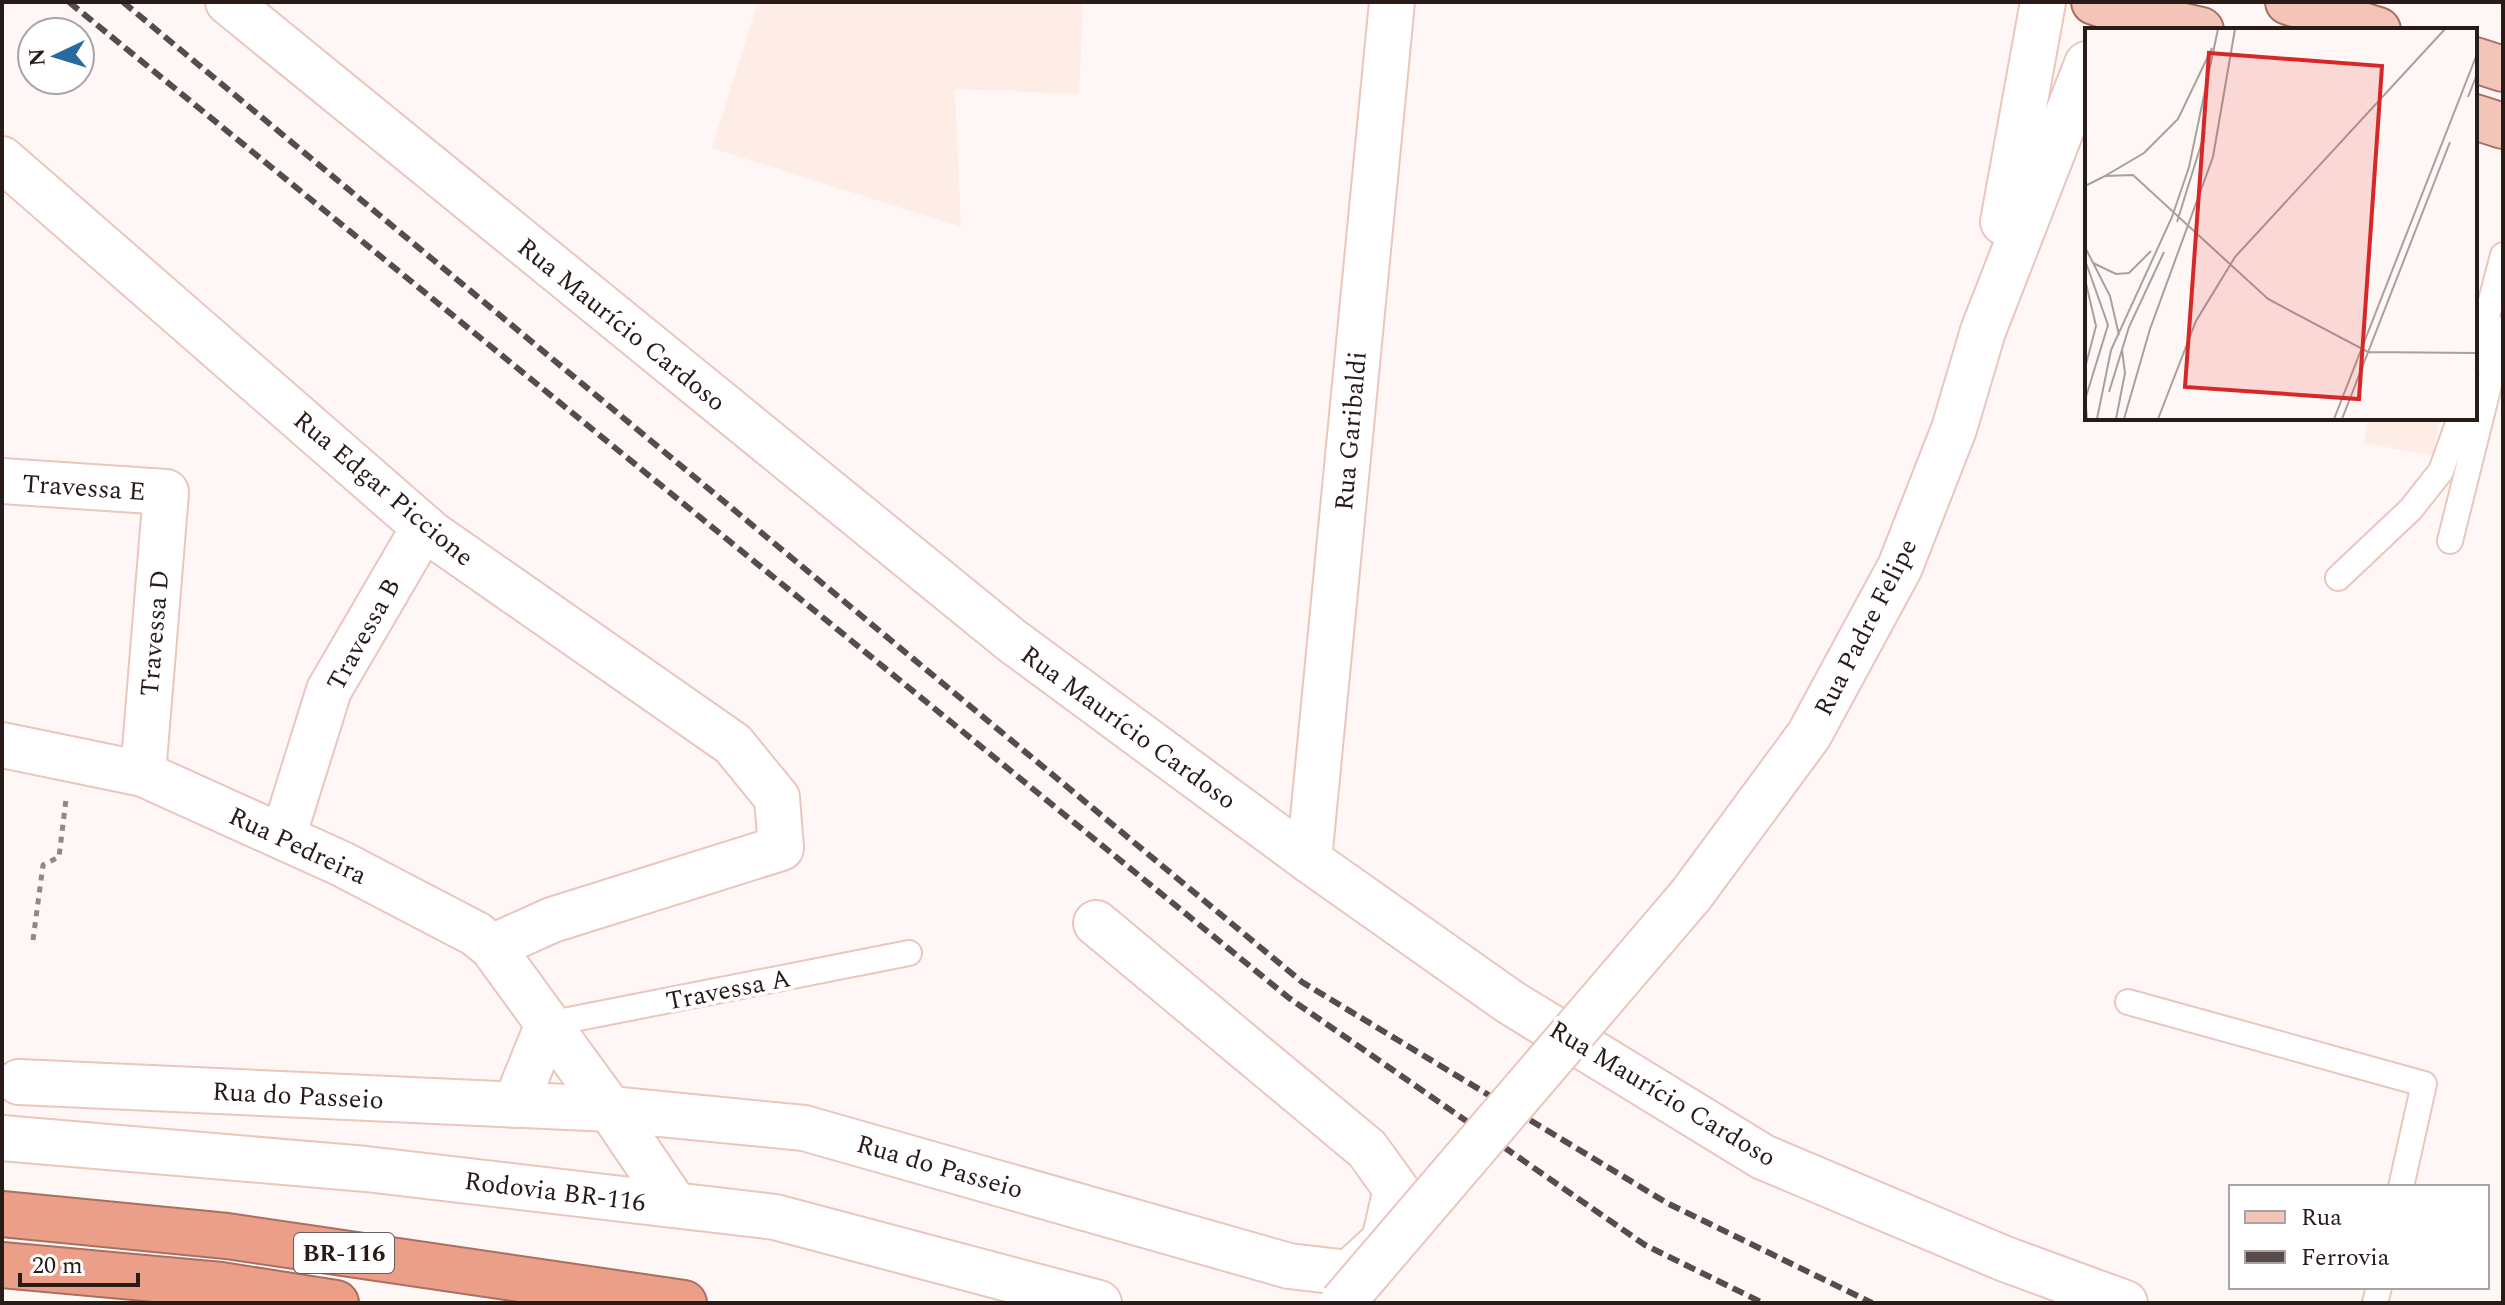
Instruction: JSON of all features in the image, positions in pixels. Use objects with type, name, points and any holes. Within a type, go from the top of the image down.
[{"type":"highway","name":"BR-116","points":[[2,1214],[227,1236],[684,1303]]},
{"type":"highway","name":"BR-116","points":[[2,1265],[221,1285],[336,1303]]},
{"type":"main road","points":[[2288,2],[2372,28]]},
{"type":"main road","points":[[2116,12],[2192,28]]},
{"type":"main road","points":[[2477,61],[2503,69]]},
{"type":"main road","points":[[2477,118],[2503,126]]},
{"type":"street","name":"Rua Maurício Cardoso","points":[[228,2],[1011,640],[1309,860],[1510,1002],[1763,1157],[2005,1259],[2125,1303]]},
{"type":"street","name":"Rua Garibaldi","points":[[1309,860],[1392,2]]},
{"type":"street","name":"Rua Padre Felipe","points":[[1983,331],[2043,2]]},
{"type":"street","name":"Rua Padre Felipe","points":[[1342,1303],[1691,895],[1809,735],[1900,567],[1954,429],[1983,331],[2085,69]]},
{"type":"street","name":"Rua Edgar Piccione","points":[[2,159],[424,527],[733,744],[777,798],[781,848],[552,920],[492,947]]},
{"type":"street","name":"Travessa E","points":[[2,481],[166,492]]},
{"type":"street","name":"Travessa D","points":[[143,774],[166,492]]},
{"type":"street","name":"Travessa B","points":[[283,837],[329,690],[424,527]]},
{"type":"street","name":"Rua Pedreira","points":[[2,745],[143,774],[342,864],[476,934],[492,947],[610,1109],[675,1205]]},
{"type":"street","name":"Rua do Passeio","points":[[19,1082],[610,1109],[804,1128],[1289,1266],[1349,1273],[1384,1241],[1396,1189],[1367,1149],[1096,923]]},
{"type":"street","points":[[515,1105],[548,1024]]},
{"type":"street","name":"Rodovia BR-116","points":[[2,1138],[366,1169],[775,1217],[1099,1303]]},
{"type":"lane","points":[[2477,354],[2503,255]]},
{"type":"lane","points":[[2450,541],[2503,329]]},
{"type":"lane","points":[[2338,578],[2411,509],[2441,471],[2459,420]]},
{"type":"lane","name":"Travessa A","points":[[548,1024],[909,953]]},
{"type":"lane","points":[[2128,1002],[2424,1084],[2401,1185]]},
{"type":"path","points":[[33,940],[43,865],[59,857],[72,758]]},
{"type":"shaded area","points":[[758,2],[1083,2],[1079,94],[955,89],[961,227],[712,148]]},
{"type":"shaded area","points":[[2369,420],[2440,420],[2432,455],[2363,443]]},
{"type":"railway","points":[[69,2],[1289,998],[1645,1245],[1763,1303]]},
{"type":"railway","points":[[123,2],[1302,982],[1667,1203],[1872,1303]]}]
